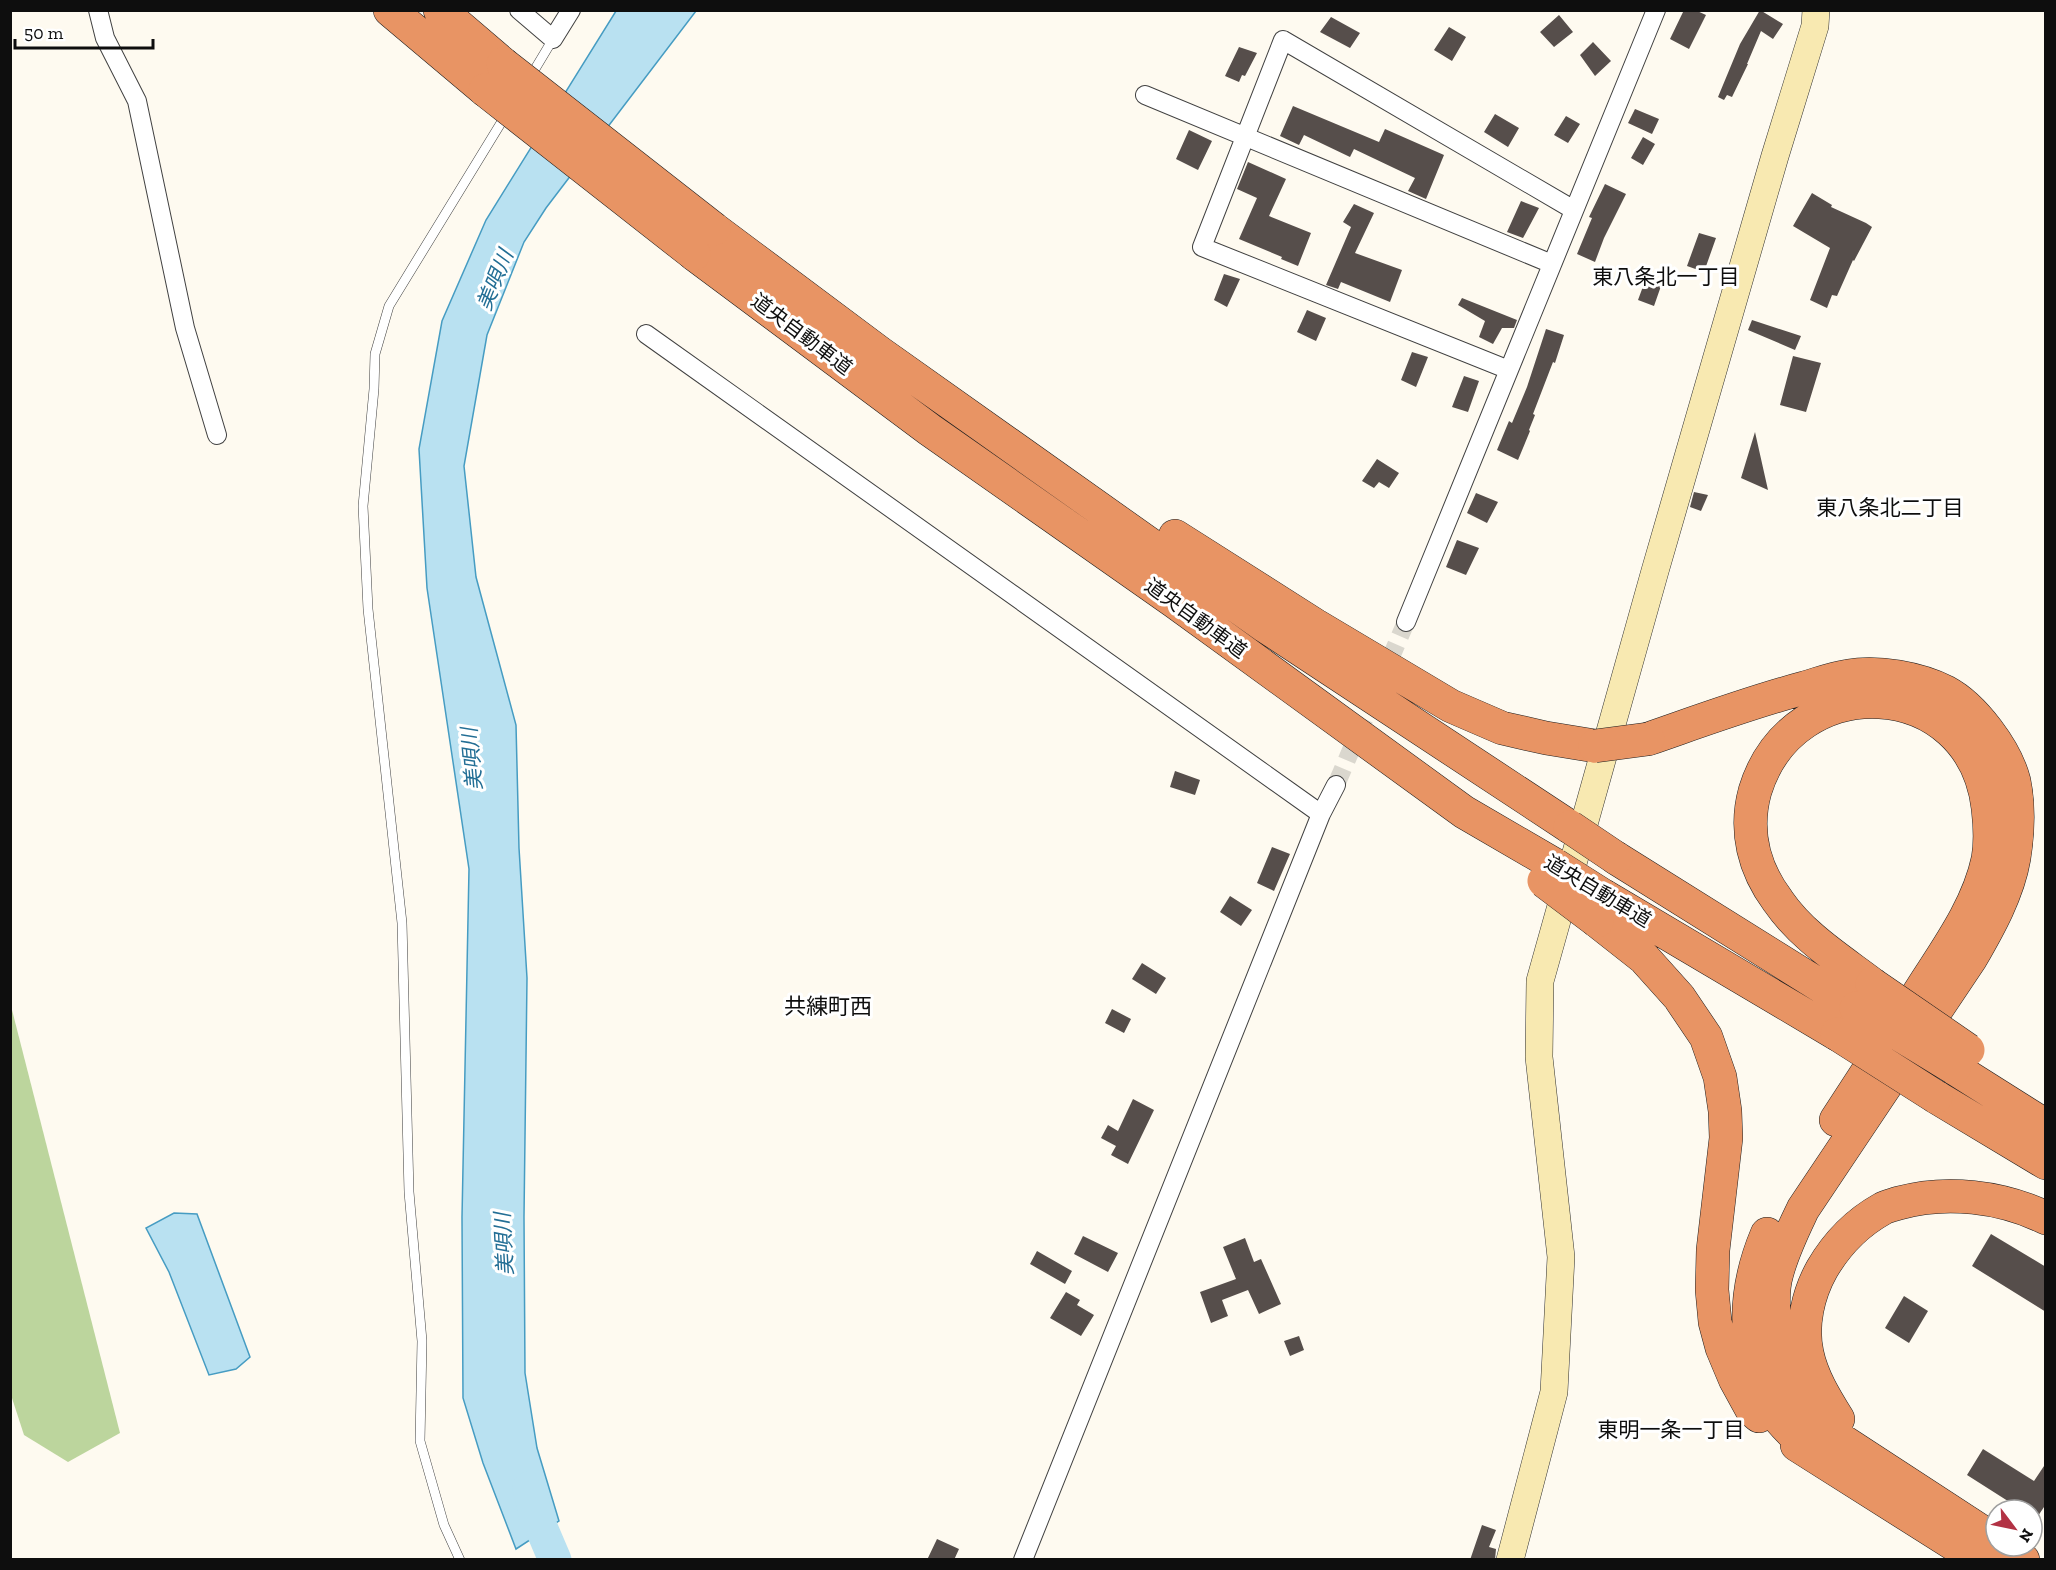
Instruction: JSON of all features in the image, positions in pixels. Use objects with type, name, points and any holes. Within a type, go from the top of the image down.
[{"type":"highway","name":"道央自動車道","points":[[390,10],[485,90],[693,254],[930,430],[1184,609],[1549,873],[1600,908],[1837,1034],[2046,1163]]},
{"type":"highway","name":"道央自動車道","points":[[440,10],[513,76],[880,353],[1265,626],[1616,858],[1864,996],[1961,1059],[2046,1125]]},
{"type":"highway","points":[[880,353],[1051,457],[1315,625],[1451,706],[1502,728],[1595,746],[1648,739],[1762,699],[1848,676],[1879,676],[1915,680],[1947,693],[1970,712],[1998,743],[2014,780],[2017,814],[2014,859],[2002,897],[1971,958],[1803,1209],[1788,1240],[1776,1274],[1773,1300],[1775,1334],[1783,1365],[1796,1392],[1816,1418],[1832,1434],[1859,1453],[1984,1533]]},
{"type":"highway","points":[[1816,1457],[1773,1409],[1753,1360],[1748,1313],[1755,1268],[1771,1224],[1787,1196],[1956,935],[1983,876],[1988,857],[1990,826],[1984,783],[1966,747],[1952,731],[1916,709],[1880,702],[1858,702],[1833,708],[1793,731],[1777,748],[1757,785],[1751,805],[1750,830],[1753,851],[1762,876],[1779,903],[1864,996]]},
{"type":"highway","points":[[1600,908],[1679,997],[1706,1037],[1720,1077],[1726,1138],[1713,1250],[1712,1290],[1715,1322],[1726,1359],[1752,1410],[1784,1437],[1979,1560]]},
{"type":"highway","points":[[1859,1453],[1821,1391],[1806,1351],[1805,1329],[1808,1305],[1814,1284],[1828,1258],[1856,1226],[1884,1207],[1921,1197],[1961,1196],[1998,1202],[2046,1218]]},
{"type":"street","points":[[98,10],[105,38],[137,101],[185,328],[217,435]]},
{"type":"street","points":[[519,10],[553,39],[571,10]]},
{"type":"street","points":[[1406,622],[1656,10]]},
{"type":"street","points":[[1510,1560],[1554,1392],[1556,1367],[1561,1257],[1539,1057],[1540,981],[1774,156],[1815,26],[1816,10]]},
{"type":"street","points":[[1509,370],[1202,247],[1283,40],[1574,210]]},
{"type":"street","points":[[1145,95],[1552,264]]},
{"type":"street","points":[[646,334],[1321,814]]},
{"type":"street","points":[[1023,1560],[1321,814],[1336,785]]},
{"type":"lane","points":[[513,76],[553,39]]},
{"type":"lane","points":[[460,1560],[444,1525],[420,1441],[422,1341],[409,1192],[402,923],[368,609],[363,506],[375,389],[375,354],[389,306],[517,98]]},
{"type":"green space","points":[[11,1006],[120,1433],[68,1462],[24,1435],[11,1395]]},
{"type":"water","points":[[616,11],[696,11],[546,208],[524,242],[487,335],[464,466],[476,577],[516,725],[519,848],[527,978],[525,1373],[537,1448],[559,1521],[516,1549],[483,1463],[463,1398],[462,1217],[469,869],[427,588],[419,449],[442,321],[486,220]]},
{"type":"water","points":[[174,1213],[197,1214],[250,1357],[236,1369],[209,1375],[169,1272],[146,1228]]},
{"type":"building","points":[[1684,10],[1695,10],[1706,15],[1689,49],[1670,39]]},
{"type":"building","points":[[1760,10],[1783,24],[1773,39],[1761,31],[1732,97],[1727,95],[1724,100],[1718,97],[1740,44]]},
{"type":"building","points":[[1559,15],[1573,32],[1554,47],[1540,32]]},
{"type":"building","points":[[1331,17],[1360,33],[1350,48],[1320,32]]},
{"type":"building","points":[[1449,27],[1466,37],[1452,61],[1434,50]]},
{"type":"building","points":[[1593,42],[1611,61],[1595,76],[1580,55]]},
{"type":"building","points":[[1239,47],[1257,53],[1245,76],[1242,75],[1239,82],[1225,76]]},
{"type":"building","points":[[1293,106],[1379,142],[1385,129],[1444,155],[1426,199],[1408,191],[1415,178],[1354,149],[1350,157],[1304,135],[1299,145],[1280,136]]},
{"type":"building","points":[[1635,109],[1659,119],[1652,134],[1628,123]]},
{"type":"building","points":[[1495,114],[1519,128],[1508,147],[1484,132]]},
{"type":"building","points":[[1566,116],[1580,124],[1568,143],[1554,135]]},
{"type":"building","points":[[1189,130],[1212,141],[1198,170],[1176,159]]},
{"type":"building","points":[[1643,137],[1655,144],[1643,165],[1631,158]]},
{"type":"building","points":[[1248,162],[1286,179],[1269,216],[1311,233],[1298,266],[1239,239],[1257,198],[1237,189]]},
{"type":"building","points":[[1605,184],[1626,194],[1595,262],[1577,254],[1592,218],[1589,217]]},
{"type":"building","points":[[1812,193],[1832,205],[1831,207],[1872,227],[1853,260],[1837,296],[1832,295],[1827,308],[1810,300],[1830,248],[1793,226]]},
{"type":"building","points":[[1521,201],[1539,208],[1523,238],[1507,232]]},
{"type":"building","points":[[1354,204],[1374,213],[1355,253],[1402,270],[1390,302],[1341,282],[1338,289],[1326,285],[1351,227],[1343,222]]},
{"type":"building","points":[[1699,233],[1716,238],[1704,272],[1687,266]]},
{"type":"building","points":[[1224,274],[1240,279],[1227,307],[1214,300]]},
{"type":"building","points":[[1645,281],[1661,286],[1654,306],[1638,300]]},
{"type":"building","points":[[1462,298],[1517,320],[1514,328],[1502,328],[1493,344],[1479,337],[1485,321],[1458,305]]},
{"type":"building","points":[[1307,310],[1326,318],[1316,341],[1297,332]]},
{"type":"building","points":[[1752,320],[1801,336],[1795,350],[1748,330]]},
{"type":"building","points":[[1546,329],[1564,335],[1555,363],[1553,362],[1533,414],[1535,415],[1530,431],[1518,460],[1497,450],[1509,421],[1512,423],[1527,387]]},
{"type":"building","points":[[1412,352],[1428,357],[1416,387],[1401,380]]},
{"type":"building","points":[[1793,356],[1821,363],[1806,412],[1780,405]]},
{"type":"building","points":[[1464,376],[1479,381],[1468,412],[1452,407]]},
{"type":"building","points":[[1755,432],[1768,490],[1741,478]]},
{"type":"building","points":[[1377,459],[1399,473],[1389,488],[1379,482],[1374,488],[1362,481]]},
{"type":"building","points":[[1694,492],[1708,495],[1701,511],[1690,507]]},
{"type":"building","points":[[1476,493],[1498,502],[1487,523],[1467,513]]},
{"type":"building","points":[[1457,540],[1479,548],[1466,575],[1446,567]]},
{"type":"building","points":[[1175,771],[1200,780],[1195,795],[1170,787]]},
{"type":"building","points":[[1272,847],[1290,854],[1274,891],[1257,883]]},
{"type":"building","points":[[1230,896],[1252,910],[1241,926],[1220,912]]},
{"type":"building","points":[[1142,963],[1166,978],[1156,994],[1132,979]]},
{"type":"building","points":[[1112,1009],[1131,1019],[1124,1033],[1105,1023]]},
{"type":"building","points":[[1133,1099],[1154,1110],[1128,1164],[1111,1155],[1116,1146],[1101,1138],[1108,1125],[1118,1131]]},
{"type":"building","points":[[1991,1234],[2046,1267],[2046,1312],[1972,1266]]},
{"type":"building","points":[[1083,1236],[1118,1253],[1108,1272],[1074,1254]]},
{"type":"building","points":[[1245,1238],[1254,1262],[1261,1259],[1281,1304],[1259,1314],[1248,1290],[1222,1300],[1228,1316],[1211,1323],[1200,1292],[1236,1279],[1223,1247]]},
{"type":"building","points":[[1037,1251],[1072,1271],[1065,1284],[1030,1264]]},
{"type":"building","points":[[1066,1292],[1080,1300],[1077,1305],[1094,1315],[1081,1336],[1050,1318]]},
{"type":"building","points":[[1904,1296],[1928,1311],[1909,1343],[1885,1328]]},
{"type":"building","points":[[1299,1336],[1304,1350],[1290,1356],[1284,1341]]},
{"type":"building","points":[[1983,1449],[2034,1481],[2046,1463],[2046,1504],[2044,1507],[2044,1498],[2003,1498],[1967,1475]]},
{"type":"building","points":[[1482,1525],[1496,1530],[1489,1547],[1496,1549],[1495,1560],[1470,1560]]},
{"type":"building","points":[[937,1539],[959,1549],[954,1560],[927,1560]]},
{"type":"waterway","name":"美唄川","points":[[529,1488],[535,1513],[555,1560]]},
{"type":"tunnel","points":[[1336,785],[1406,622]]},
{"type":"district","name":"東八条北一丁目","points":[[1666,277]]},
{"type":"district","name":"東八条北二丁目","points":[[1890,508]]},
{"type":"district","name":"共練町西","points":[[828,1006]]},
{"type":"district","name":"東明一条一丁目","points":[[1671,1430]]}]
